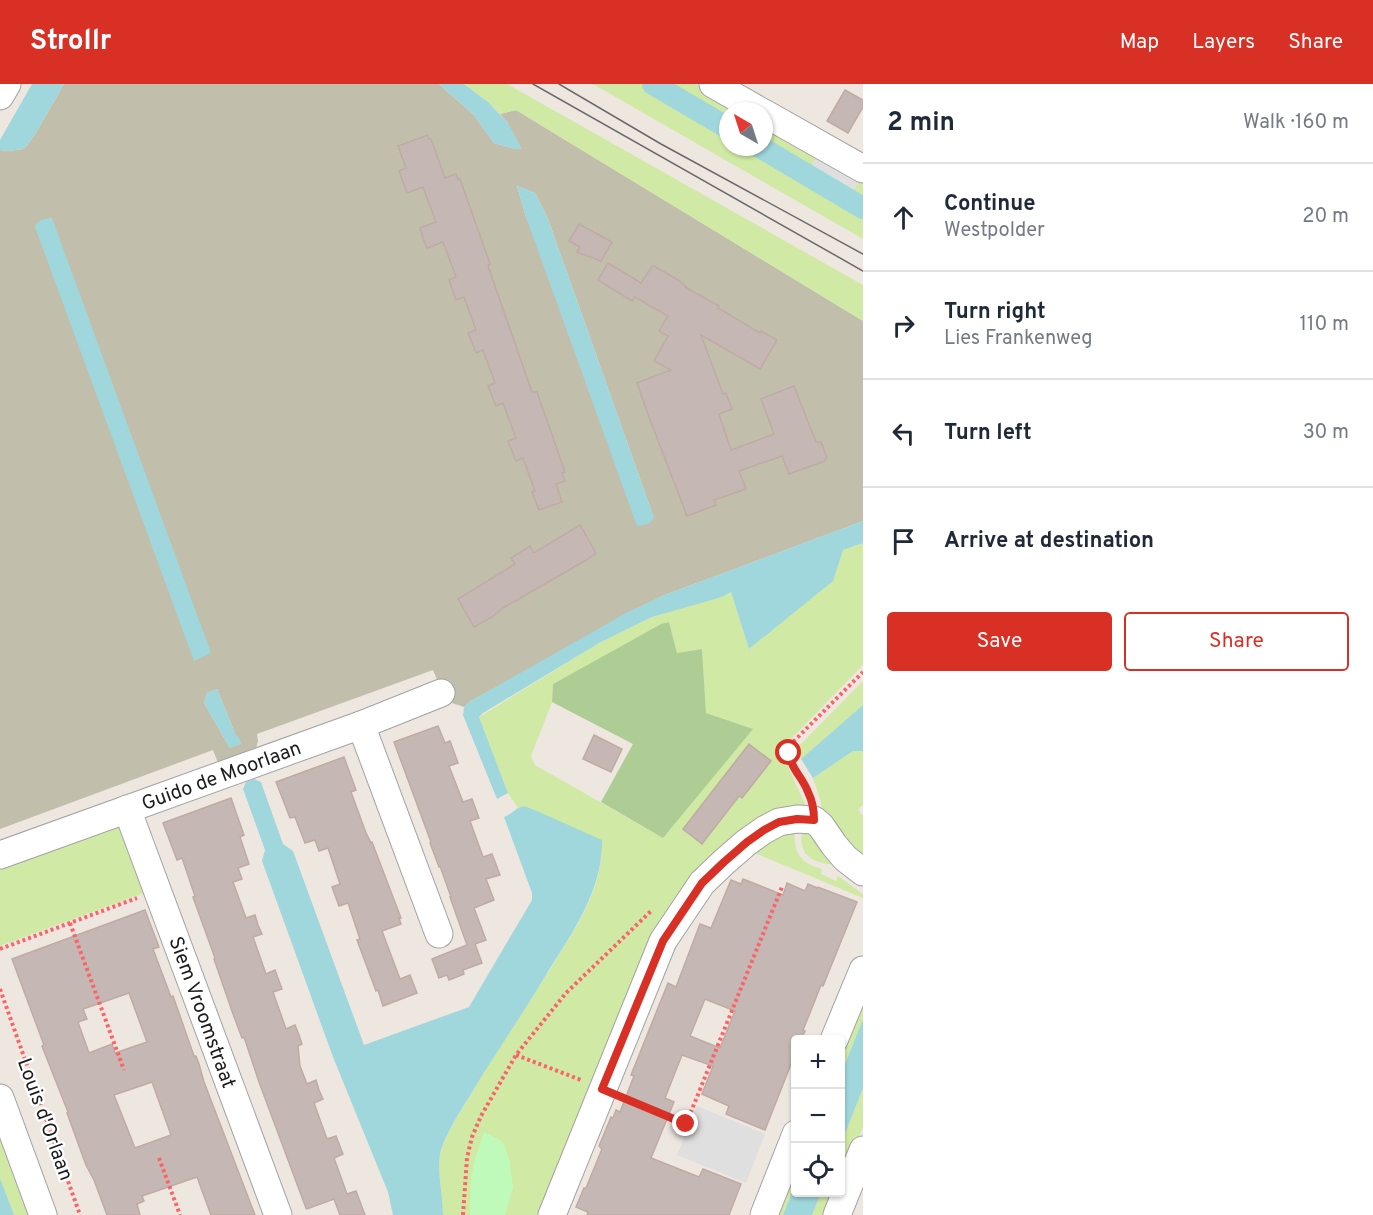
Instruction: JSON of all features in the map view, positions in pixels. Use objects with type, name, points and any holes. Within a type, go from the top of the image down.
[{"type":"street","points":[[0,96],[7,84]]},
{"type":"street","points":[[715,84],[745,102]]},
{"type":"street","points":[[773,118],[863,170]]},
{"type":"street","name":"Guido de Moorlaan","points":[[0,855],[362,725],[441,693]]},
{"type":"street","points":[[362,725],[439,934]]},
{"type":"street","name":"Siem Vroomstraat","points":[[127,808],[278,1215]]},
{"type":"street","points":[[552,1215],[592,1084],[663,941],[702,883],[747,842],[764,830],[779,822],[797,819],[814,820],[845,858],[863,872]]},
{"type":"street","points":[[836,1035],[863,970]]},
{"type":"street","name":"Louis d'Orlaan","points":[[0,1098],[43,1215]]},
{"type":"street","points":[[764,1215],[792,1143]]},
{"type":"street","points":[[837,1215],[863,1150]]},
{"type":"path","points":[[814,820],[809,792],[791,765],[789,753],[792,743],[863,672]]},
{"type":"path","points":[[687,1131],[686,1124],[782,887]]},
{"type":"path","points":[[0,949],[158,891]]},
{"type":"path","points":[[463,1215],[466,1158],[472,1137],[481,1116],[516,1055],[566,993],[656,907]]},
{"type":"path","points":[[70,923],[124,1070]]},
{"type":"path","name":"Louis d'Orlaan","points":[[0,989],[80,1215]]},
{"type":"path","points":[[516,1055],[686,1124]]},
{"type":"path","points":[[159,1158],[180,1215]]},
{"type":"shaded area","points":[[64,84],[439,84],[474,115],[494,143],[515,149],[508,123],[500,114],[516,110],[863,321],[863,521],[662,596],[469,702],[464,707],[446,701],[433,670],[257,734],[255,752],[220,768],[213,750],[0,829],[0,150],[24,149]],"holes":[[[517,186],[535,193],[548,219],[654,518],[526,217]],[[217,689],[234,731],[230,748],[204,703],[207,693]]]},
{"type":"shaded area","points":[[819,152],[862,176],[853,193],[810,169]]},
{"type":"shaded area","points":[[697,1106],[765,1134],[746,1183],[677,1155]]},
{"type":"green space","points":[[464,84],[507,84],[863,285],[863,321],[516,110],[500,114]]},
{"type":"green space","points":[[593,84],[695,84],[728,102],[719,102],[719,156],[773,156],[773,127],[819,152],[810,169],[852,193],[862,176],[863,239]]},
{"type":"green space","points":[[863,543],[863,665],[788,742],[785,749],[785,760],[809,813],[708,866],[543,1215],[443,1215],[439,1162],[445,1140],[482,1075],[582,916],[596,883],[602,852],[528,808],[524,806],[518,808],[508,793],[479,717],[601,642],[652,617],[731,592],[749,649],[832,581],[843,550]],"holes":[[[669,622],[677,653],[702,649],[706,713],[752,729],[663,838],[535,765],[531,756],[552,702],[553,684],[661,624]]]},
{"type":"green space","points":[[669,622],[677,653],[702,649],[706,713],[753,729],[663,838],[601,802],[633,744],[552,702],[553,684],[661,624]]},
{"type":"green space","points":[[863,681],[863,705],[801,759],[799,746]]},
{"type":"green space","points":[[853,751],[863,751],[863,805],[858,809],[863,815],[863,863],[822,817],[821,802],[813,778]]},
{"type":"green space","points":[[113,825],[123,829],[149,891],[0,946],[0,864]]},
{"type":"green space","points":[[795,828],[795,844],[799,855],[808,863],[822,869],[821,874],[836,881],[838,876],[863,894],[863,898],[750,851]]},
{"type":"green space","points":[[802,829],[811,833],[835,865],[819,862],[808,856],[802,846]]},
{"type":"green space","points":[[863,994],[863,1019],[845,1064],[845,1040]]},
{"type":"green space","points":[[863,1088],[863,1127],[845,1171],[845,1134]]},
{"type":"green space","points":[[0,1126],[33,1215],[14,1215],[0,1178]]},
{"type":"green space","points":[[484,1132],[503,1142],[509,1159],[513,1187],[505,1215],[470,1215],[471,1177]]},
{"type":"green space","points":[[791,1171],[791,1195],[783,1215],[774,1215]]},
{"type":"green space","points":[[819,1197],[835,1197],[828,1215],[812,1215]]},
{"type":"water","points":[[32,84],[64,84],[24,149],[0,150],[0,140]]},
{"type":"water","points":[[439,84],[464,84],[488,102],[508,123],[522,149],[494,143],[474,115]]},
{"type":"water","points":[[517,186],[535,193],[548,219],[654,518],[648,524],[637,526],[526,217]]},
{"type":"water","points":[[52,218],[211,653],[194,661],[35,227],[40,221]]},
{"type":"water","points":[[863,521],[863,543],[843,550],[833,581],[749,649],[731,592],[722,597],[652,617],[601,642],[483,713],[479,717],[508,793],[497,799],[463,715],[464,707],[469,702],[626,613],[662,596]]},
{"type":"water","points":[[217,689],[234,731],[241,742],[230,748],[204,703],[207,693]]},
{"type":"water","points":[[863,705],[863,751],[853,751],[813,778],[801,759]]},
{"type":"water","points":[[254,779],[261,782],[283,844],[293,851],[364,1045],[469,1007],[532,900],[532,893],[504,817],[524,806],[602,840],[598,875],[577,924],[462,1108],[442,1148],[439,1161],[443,1215],[393,1215],[388,1192],[333,1057],[262,861],[265,850],[243,789],[246,782]]},
{"type":"water","points":[[863,1019],[863,1088],[845,1134],[845,1089],[845,1064]]},
{"type":"water","points":[[0,1178],[14,1215],[0,1215]]},
{"type":"water","points":[[791,1195],[791,1197],[819,1197],[812,1215],[783,1215]]},
{"type":"building","points":[[845,90],[863,100],[863,107],[848,133],[827,121]]},
{"type":"building","points":[[428,135],[445,178],[456,174],[458,180],[460,179],[532,392],[537,392],[565,472],[562,473],[565,481],[556,484],[562,502],[539,510],[523,458],[516,461],[508,441],[516,438],[503,403],[496,406],[488,386],[495,383],[483,350],[476,353],[468,333],[476,330],[464,297],[456,300],[449,280],[456,277],[443,242],[427,248],[423,238],[420,228],[436,222],[423,187],[407,193],[399,171],[406,168],[398,146]]},
{"type":"building","points":[[579,224],[612,242],[601,261],[577,252],[580,247],[569,241]]},
{"type":"building","points":[[608,263],[641,283],[654,266],[719,306],[718,308],[760,333],[761,331],[777,340],[760,369],[701,335],[723,394],[726,393],[732,409],[719,414],[731,450],[774,434],[761,399],[794,386],[816,442],[821,442],[827,458],[825,461],[789,474],[782,456],[739,471],[746,489],[714,500],[716,505],[687,516],[637,383],[671,370],[654,361],[668,336],[659,331],[668,316],[635,297],[632,301],[598,280]]},
{"type":"building","points":[[580,525],[596,553],[474,627],[458,599],[515,564],[511,558],[530,546],[534,553]]},
{"type":"building","points":[[438,726],[445,743],[450,741],[458,763],[449,766],[463,802],[472,799],[479,818],[470,821],[483,857],[492,854],[500,875],[486,879],[494,900],[474,908],[486,940],[475,944],[482,963],[463,970],[464,974],[449,980],[447,975],[439,978],[432,959],[467,945],[394,742]]},
{"type":"building","points":[[594,735],[622,749],[611,772],[583,759]]},
{"type":"building","points":[[749,744],[771,761],[742,798],[739,796],[702,844],[683,829]]},
{"type":"building","points":[[344,757],[356,790],[351,792],[401,918],[399,918],[401,924],[382,931],[400,979],[410,975],[417,993],[383,1006],[357,940],[360,939],[348,903],[339,906],[332,887],[340,884],[328,848],[319,851],[315,840],[305,843],[295,817],[290,818],[276,782]]},
{"type":"building","points":[[231,798],[244,835],[240,837],[249,864],[238,868],[242,879],[233,882],[246,918],[255,915],[262,934],[253,937],[266,974],[275,970],[282,989],[273,992],[286,1029],[295,1025],[299,1035],[302,1044],[298,1046],[300,1066],[307,1084],[316,1080],[323,1099],[314,1103],[327,1139],[336,1136],[343,1154],[334,1158],[347,1194],[356,1191],[365,1215],[340,1215],[334,1199],[306,1208],[244,1037],[242,1038],[233,1014],[182,858],[177,860],[163,823]]},
{"type":"building","points":[[743,879],[783,895],[787,883],[805,891],[808,884],[857,902],[823,986],[821,985],[803,1030],[805,1031],[803,1035],[791,1035],[791,1064],[765,1130],[726,1114],[729,1106],[702,1094],[713,1066],[682,1055],[665,1098],[674,1102],[651,1158],[699,1177],[703,1169],[741,1184],[729,1215],[587,1215],[588,1212],[576,1207],[602,1149],[599,1146],[611,1117],[613,1118],[616,1110],[620,1112],[634,1076],[631,1075],[668,983],[676,987],[700,924],[711,928],[731,880],[741,884]],"holes":[[[705,999],[735,1011],[720,1048],[690,1036]]]},
{"type":"building","points":[[145,910],[159,947],[153,949],[171,997],[173,996],[255,1215],[211,1215],[197,1177],[142,1196],[144,1201],[137,1204],[140,1215],[107,1215],[86,1165],[12,959]],"holes":[[[129,993],[147,1042],[115,1053],[112,1044],[89,1053],[78,1022],[87,1019],[83,1009]],[[152,1082],[171,1135],[135,1148],[114,1095]]]},
{"type":"waterway","points":[[653,84],[719,123]]},
{"type":"waterway","points":[[773,155],[863,208]]},
{"type":"tram line","points":[[533,84],[863,271]]},
{"type":"tram line","points":[[559,84],[661,144],[863,254]]},
{"type":"route","points":[[686,1124],[602,1089],[663,941],[702,883],[747,842],[764,830],[779,822],[797,819],[814,820],[809,792],[791,765],[789,753]]}]
